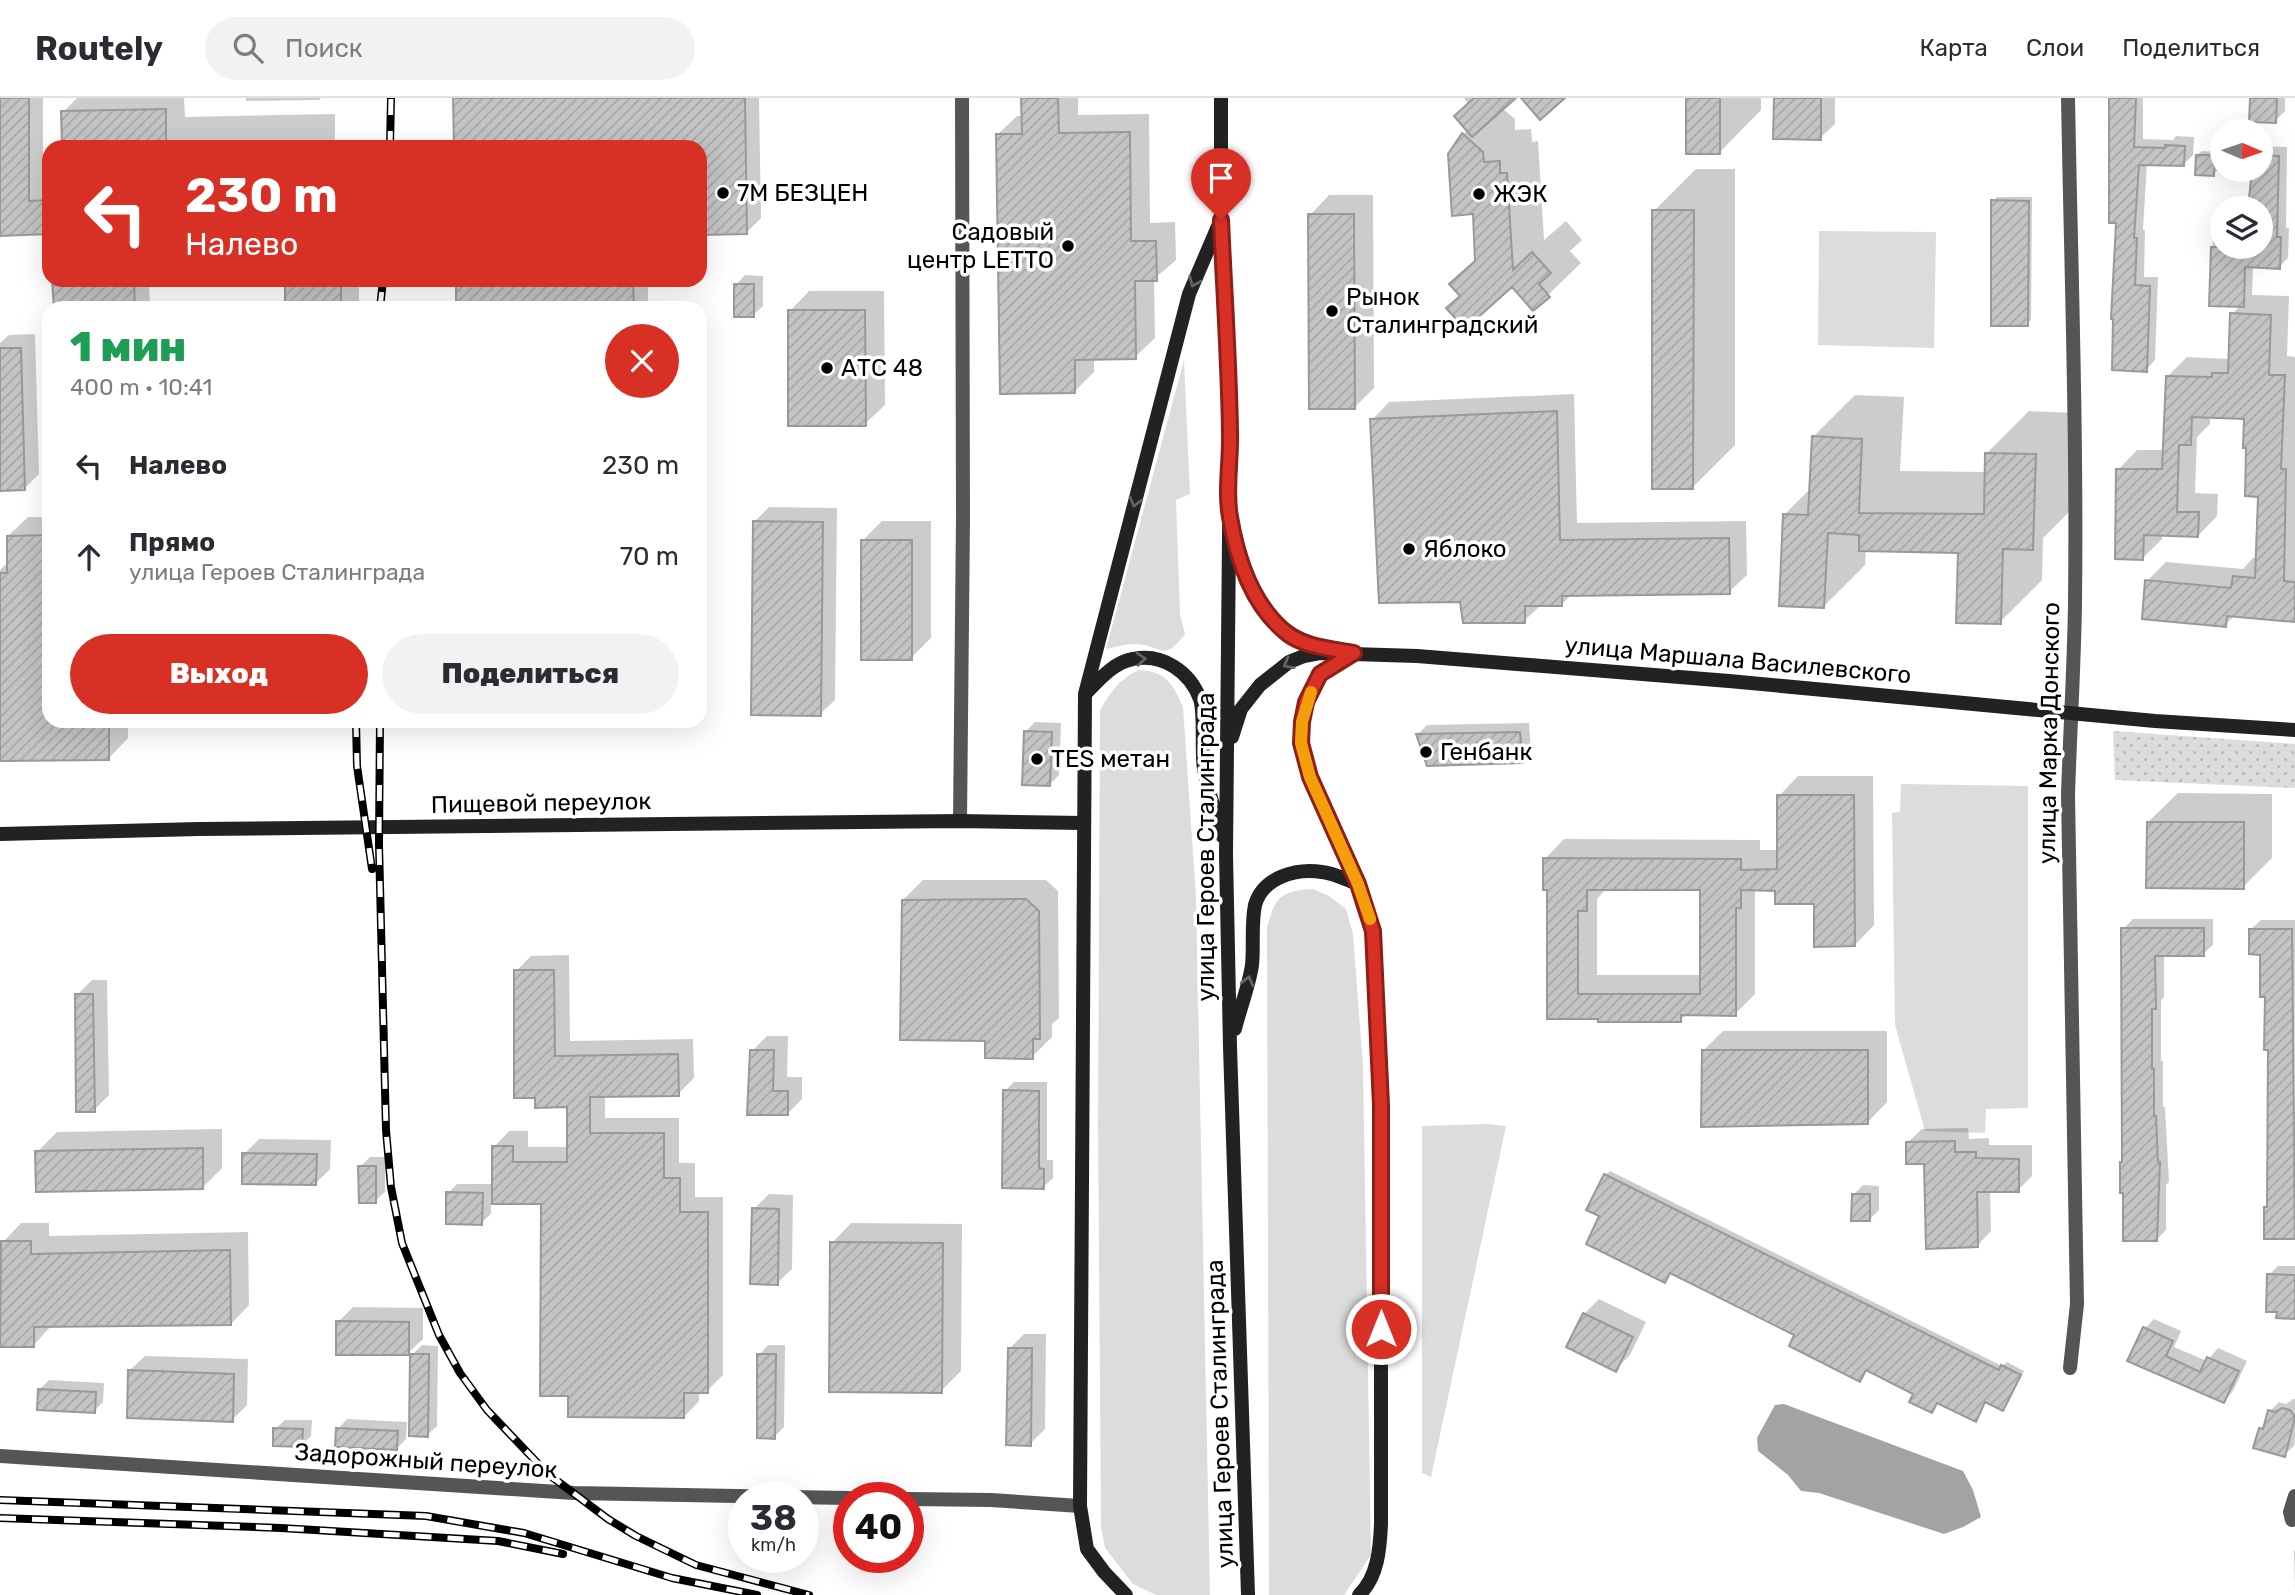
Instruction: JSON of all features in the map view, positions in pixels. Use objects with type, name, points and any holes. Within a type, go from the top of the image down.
[{"type":"street","points":[[960,821],[963,518],[962,98]]},
{"type":"street","name":"улица Героев Сталинграда","points":[[1221,98],[1221,220],[1230,433],[1226,853],[1248,1595]]},
{"type":"street","name":"улица Марка Донского","points":[[2068,98],[2074,402],[2073,713],[2067,795],[2077,1304],[2070,1368]]},
{"type":"street","points":[[1126,1595],[1087,1549],[1080,1506],[1085,694],[1189,294],[1221,220]]},
{"type":"street","points":[[1229,515],[1251,588],[1266,612],[1289,635],[1319,646],[1354,653]]},
{"type":"street","name":"улица Маршала Василевского","points":[[1227,750],[1241,709],[1260,685],[1289,662],[1320,653],[1354,653],[1742,682],[2073,713],[2295,730]]},
{"type":"street","points":[[1354,653],[1320,674],[1306,702],[1301,743],[1310,777],[1358,884],[1373,931],[1381,1105],[1380,1548],[1376,1567],[1365,1590],[1359,1595]]},
{"type":"street","points":[[1085,694],[1113,668],[1132,659],[1156,658],[1176,667],[1193,684],[1201,703],[1204,770],[1226,853]]},
{"type":"street","name":"Пищевой переулок","points":[[0,834],[199,829],[960,821],[1083,823]]},
{"type":"street","points":[[1230,1047],[1251,966],[1255,906],[1260,894],[1268,884],[1297,871],[1322,872],[1358,884]]},
{"type":"street","name":"Задорожный переулок","points":[[0,1456],[574,1493],[833,1499]]},
{"type":"street","points":[[2292,1520],[2290,1512],[2295,1496]]},
{"type":"street","points":[[924,1499],[991,1500],[1080,1506]]},
{"type":"shaded area","points":[[1819,231],[1936,232],[1934,348],[1818,345]]},
{"type":"shaded area","points":[[1184,360],[1190,494],[1176,500],[1180,614],[1185,634],[1167,651],[1135,644],[1106,649]]},
{"type":"shaded area","points":[[1139,670],[1156,673],[1167,680],[1183,707],[1196,897],[1210,1595],[1156,1595],[1133,1584],[1105,1548],[1101,1527],[1098,1125],[1100,710],[1116,687]]},
{"type":"shaded area","points":[[2113,731],[2295,744],[2295,788],[2115,780]]},
{"type":"shaded area","points":[[1901,784],[2028,786],[2028,1108],[1986,1109],[1985,1133],[1925,1131],[1895,1025],[1892,813],[1900,812]]},
{"type":"shaded area","points":[[1313,889],[1329,896],[1346,909],[1353,934],[1363,1066],[1371,1555],[1344,1595],[1269,1595],[1267,928],[1273,909],[1281,898],[1293,892]]},
{"type":"shaded area","points":[[1422,1126],[1506,1126],[1431,1477],[1422,1473]]},
{"type":"shaded area","points":[[1784,1404],[1963,1471],[1973,1490],[1981,1517],[1944,1534],[1819,1493],[1801,1491],[1788,1475],[1758,1451],[1757,1438],[1775,1405]]},
{"type":"building","points":[[0,98],[29,98],[29,201],[42,200],[42,234],[0,236]]},
{"type":"building","name":"7М БЕЗЦЕН","points":[[453,98],[745,98],[747,234],[707,235],[707,140],[454,140]]},
{"type":"building","points":[[1021,98],[1058,98],[1059,133],[1130,132],[1131,241],[1156,241],[1157,281],[1135,281],[1136,359],[1075,360],[1075,393],[1000,394],[996,134],[1022,134]]},
{"type":"building","points":[[1474,98],[1516,98],[1472,137],[1454,116]]},
{"type":"building","points":[[1521,98],[1565,98],[1540,120]]},
{"type":"building","points":[[1686,98],[1720,98],[1720,154],[1686,154]]},
{"type":"building","points":[[1774,98],[1821,98],[1821,140],[1773,139]]},
{"type":"building","points":[[2109,98],[2136,98],[2134,147],[2185,146],[2184,166],[2139,165],[2134,238],[2137,238],[2135,285],[2150,286],[2147,372],[2112,370],[2111,319],[2116,223],[2109,223]]},
{"type":"building","points":[[2250,98],[2277,98],[2276,123],[2273,123],[2273,119],[2249,119]]},
{"type":"building","points":[[166,109],[166,140],[62,140],[61,111]]},
{"type":"building","points":[[1462,133],[1483,152],[1484,162],[1500,161],[1500,173],[1507,173],[1513,270],[1532,252],[1551,273],[1539,284],[1550,297],[1533,311],[1512,287],[1465,329],[1446,308],[1460,296],[1449,284],[1475,261],[1473,214],[1452,216],[1448,154]]},
{"type":"building","points":[[2196,155],[2210,155],[2210,176],[2195,175]]},
{"type":"building","points":[[2273,156],[2279,156],[2277,237],[2281,237],[2280,269],[2245,267],[2244,307],[2209,306],[2211,259],[2273,259],[2273,196],[2249,196],[2251,182],[2273,182]]},
{"type":"building","points":[[1991,200],[2029,201],[2028,326],[1991,326]]},
{"type":"building","points":[[1652,210],[1694,210],[1693,489],[1652,489]]},
{"type":"building","name":"Рынок Сталинградский","points":[[1308,214],[1354,214],[1355,409],[1309,409]]},
{"type":"building","points":[[734,284],[754,284],[754,317],[734,317]]},
{"type":"building","points":[[52,287],[134,287],[135,301],[54,301]]},
{"type":"building","points":[[285,287],[341,287],[341,301],[285,301]]},
{"type":"building","points":[[456,287],[633,287],[634,301],[456,301]]},
{"type":"building","name":"АТС 48","points":[[788,310],[865,310],[866,426],[788,426]]},
{"type":"building","points":[[2230,313],[2271,315],[2269,375],[2285,375],[2281,469],[2286,469],[2284,581],[2295,582],[2295,622],[2227,616],[2226,627],[2142,619],[2145,580],[2231,588],[2233,576],[2255,578],[2258,497],[2245,496],[2244,419],[2192,417],[2191,445],[2179,445],[2177,512],[2199,512],[2198,537],[2144,535],[2143,560],[2115,559],[2116,469],[2162,469],[2166,376],[2212,377],[2212,373],[2228,373]]},
{"type":"building","points":[[0,348],[21,348],[25,490],[0,491]]},
{"type":"building","points":[[1557,411],[1560,540],[1729,538],[1730,594],[1562,596],[1562,606],[1525,606],[1525,623],[1463,623],[1460,602],[1379,603],[1370,419]]},
{"type":"building","points":[[1812,436],[1862,439],[1859,513],[1984,514],[1985,453],[2036,454],[2033,550],[2003,549],[2001,624],[1956,623],[1958,553],[1859,551],[1859,535],[1828,533],[1824,608],[1779,606],[1783,514],[1808,515]]},
{"type":"building","points":[[753,521],[823,522],[821,716],[751,715]]},
{"type":"building","points":[[42,535],[42,728],[109,728],[109,760],[0,761],[0,573],[7,573],[7,536]]},
{"type":"building","points":[[861,540],[912,540],[912,660],[861,660]]},
{"type":"building","name":"TES метан","points":[[1024,731],[1052,732],[1050,786],[1022,785]]},
{"type":"building","points":[[1520,732],[1523,763],[1427,766],[1416,734]]},
{"type":"building","points":[[1777,795],[1854,795],[1855,946],[1814,947],[1814,904],[1775,904],[1775,891],[1741,890],[1741,908],[1736,908],[1736,1016],[1681,1015],[1681,1022],[1547,1019],[1547,890],[1543,890],[1543,858],[1741,859],[1741,870],[1777,869]],"holes":[[[1587,890],[1700,890],[1700,994],[1578,994],[1578,911],[1587,911]]]},
{"type":"building","points":[[2147,822],[2244,822],[2244,889],[2146,888]]},
{"type":"building","points":[[1026,899],[1039,911],[1040,1039],[1033,1039],[1033,1059],[985,1058],[985,1041],[900,1040],[902,900]]},
{"type":"building","points":[[2121,928],[2204,928],[2204,956],[2155,956],[2156,1009],[2152,1009],[2152,1069],[2160,1162],[2157,1241],[2123,1241],[2123,1193],[2120,1193]]},
{"type":"building","points":[[2249,929],[2292,929],[2295,1239],[2264,1239],[2264,1207],[2267,1207],[2268,1050],[2264,1050],[2265,997],[2260,997],[2260,955],[2249,954]]},
{"type":"building","points":[[514,970],[554,970],[555,1056],[678,1054],[679,1096],[590,1097],[590,1133],[664,1133],[664,1178],[680,1178],[680,1212],[708,1212],[708,1393],[684,1393],[684,1418],[568,1417],[568,1396],[540,1396],[541,1204],[492,1204],[492,1146],[513,1146],[513,1162],[567,1162],[567,1107],[535,1108],[535,1098],[514,1098]]},
{"type":"building","points":[[75,994],[93,994],[95,1112],[76,1112]]},
{"type":"building","points":[[750,1050],[774,1050],[773,1091],[788,1091],[788,1115],[747,1115]]},
{"type":"building","points":[[1702,1050],[1868,1050],[1868,1124],[1701,1127]]},
{"type":"building","points":[[1003,1090],[1039,1091],[1039,1168],[1044,1169],[1044,1189],[1002,1188]]},
{"type":"building","points":[[1955,1141],[1955,1152],[1976,1152],[1976,1158],[2019,1159],[2019,1192],[1977,1192],[1978,1247],[1926,1249],[1924,1164],[1906,1164],[1906,1142]]},
{"type":"building","points":[[203,1148],[203,1189],[36,1192],[35,1151]]},
{"type":"building","points":[[242,1153],[317,1154],[316,1185],[242,1184]]},
{"type":"building","points":[[358,1166],[376,1166],[376,1203],[359,1203]]},
{"type":"building","points":[[1604,1174],[1999,1370],[2001,1365],[2021,1375],[2003,1411],[1985,1402],[1976,1422],[1937,1403],[1932,1413],[1909,1402],[1913,1394],[1866,1370],[1860,1382],[1789,1346],[1794,1335],[1670,1273],[1665,1283],[1586,1244],[1599,1216],[1586,1210]]},
{"type":"building","points":[[446,1192],[483,1193],[482,1225],[446,1224]]},
{"type":"building","points":[[1852,1194],[1870,1194],[1870,1221],[1851,1221]]},
{"type":"building","points":[[752,1208],[779,1209],[778,1285],[750,1284]]},
{"type":"building","points":[[1,1241],[31,1241],[31,1254],[230,1250],[231,1325],[34,1327],[34,1347],[0,1347]]},
{"type":"building","points":[[830,1242],[943,1243],[942,1393],[829,1392]]},
{"type":"building","points":[[2267,1274],[2295,1275],[2295,1319],[2276,1318],[2277,1312],[2266,1312]]},
{"type":"building","points":[[1583,1313],[1633,1337],[1616,1372],[1566,1347]]},
{"type":"building","points":[[336,1321],[409,1322],[409,1355],[336,1355]]},
{"type":"building","points":[[2143,1327],[2173,1341],[2166,1356],[2200,1372],[2207,1357],[2239,1371],[2224,1403],[2127,1361]]},
{"type":"building","points":[[1008,1348],[1032,1348],[1031,1446],[1006,1445]]},
{"type":"building","points":[[410,1354],[429,1354],[428,1437],[409,1436]]},
{"type":"building","points":[[757,1354],[776,1354],[775,1439],[757,1438]]},
{"type":"building","points":[[128,1370],[234,1374],[233,1422],[127,1418]]},
{"type":"building","points":[[38,1389],[96,1392],[95,1413],[37,1410]]},
{"type":"building","points":[[2282,1408],[2290,1410],[2295,1417],[2285,1457],[2253,1448],[2259,1428],[2263,1429],[2268,1410],[2275,1412]]},
{"type":"building","points":[[273,1428],[303,1429],[302,1447],[273,1446]]},
{"type":"building","points":[[336,1428],[398,1431],[397,1450],[335,1447]]},
{"type":"railway","points":[[390,140],[391,98]]},
{"type":"railway","points":[[381,301],[382,287]]},
{"type":"railway","points":[[356,728],[357,766],[372,869]]},
{"type":"railway","points":[[380,728],[379,844],[386,1130],[391,1187],[402,1243],[439,1335],[460,1373],[487,1410],[548,1474],[608,1519],[696,1565],[809,1595]]},
{"type":"railway","points":[[0,1500],[426,1516],[524,1533],[672,1578],[757,1595]]},
{"type":"railway","points":[[0,1518],[281,1528],[498,1541],[563,1554]]},
{"type":"slow traffic","points":[[1311,692],[1302,722],[1301,743],[1310,777],[1358,884],[1370,919]]},
{"type":"place","name":"7М БЕЗЦЕН","points":[[723,193]]},
{"type":"place","name":"ЖЭК","points":[[1479,194]]},
{"type":"place","name":"Садовый центр LETTO","points":[[1068,246]]},
{"type":"place","name":"Рынок Сталинградский","points":[[1332,311]]},
{"type":"place","name":"АТС 48","points":[[827,368]]},
{"type":"place","name":"Яблоко","points":[[1409,549]]},
{"type":"place","name":"Генбанк","points":[[1426,752]]},
{"type":"place","name":"TES метан","points":[[1037,759]]},
{"type":"route","points":[[1221,220],[1230,433],[1229,515],[1238,548],[1251,588],[1266,612],[1289,635],[1319,646],[1354,653],[1320,674],[1313,685],[1306,702],[1301,743],[1310,777],[1358,884],[1373,931],[1381,1105],[1381,1329]]}]
